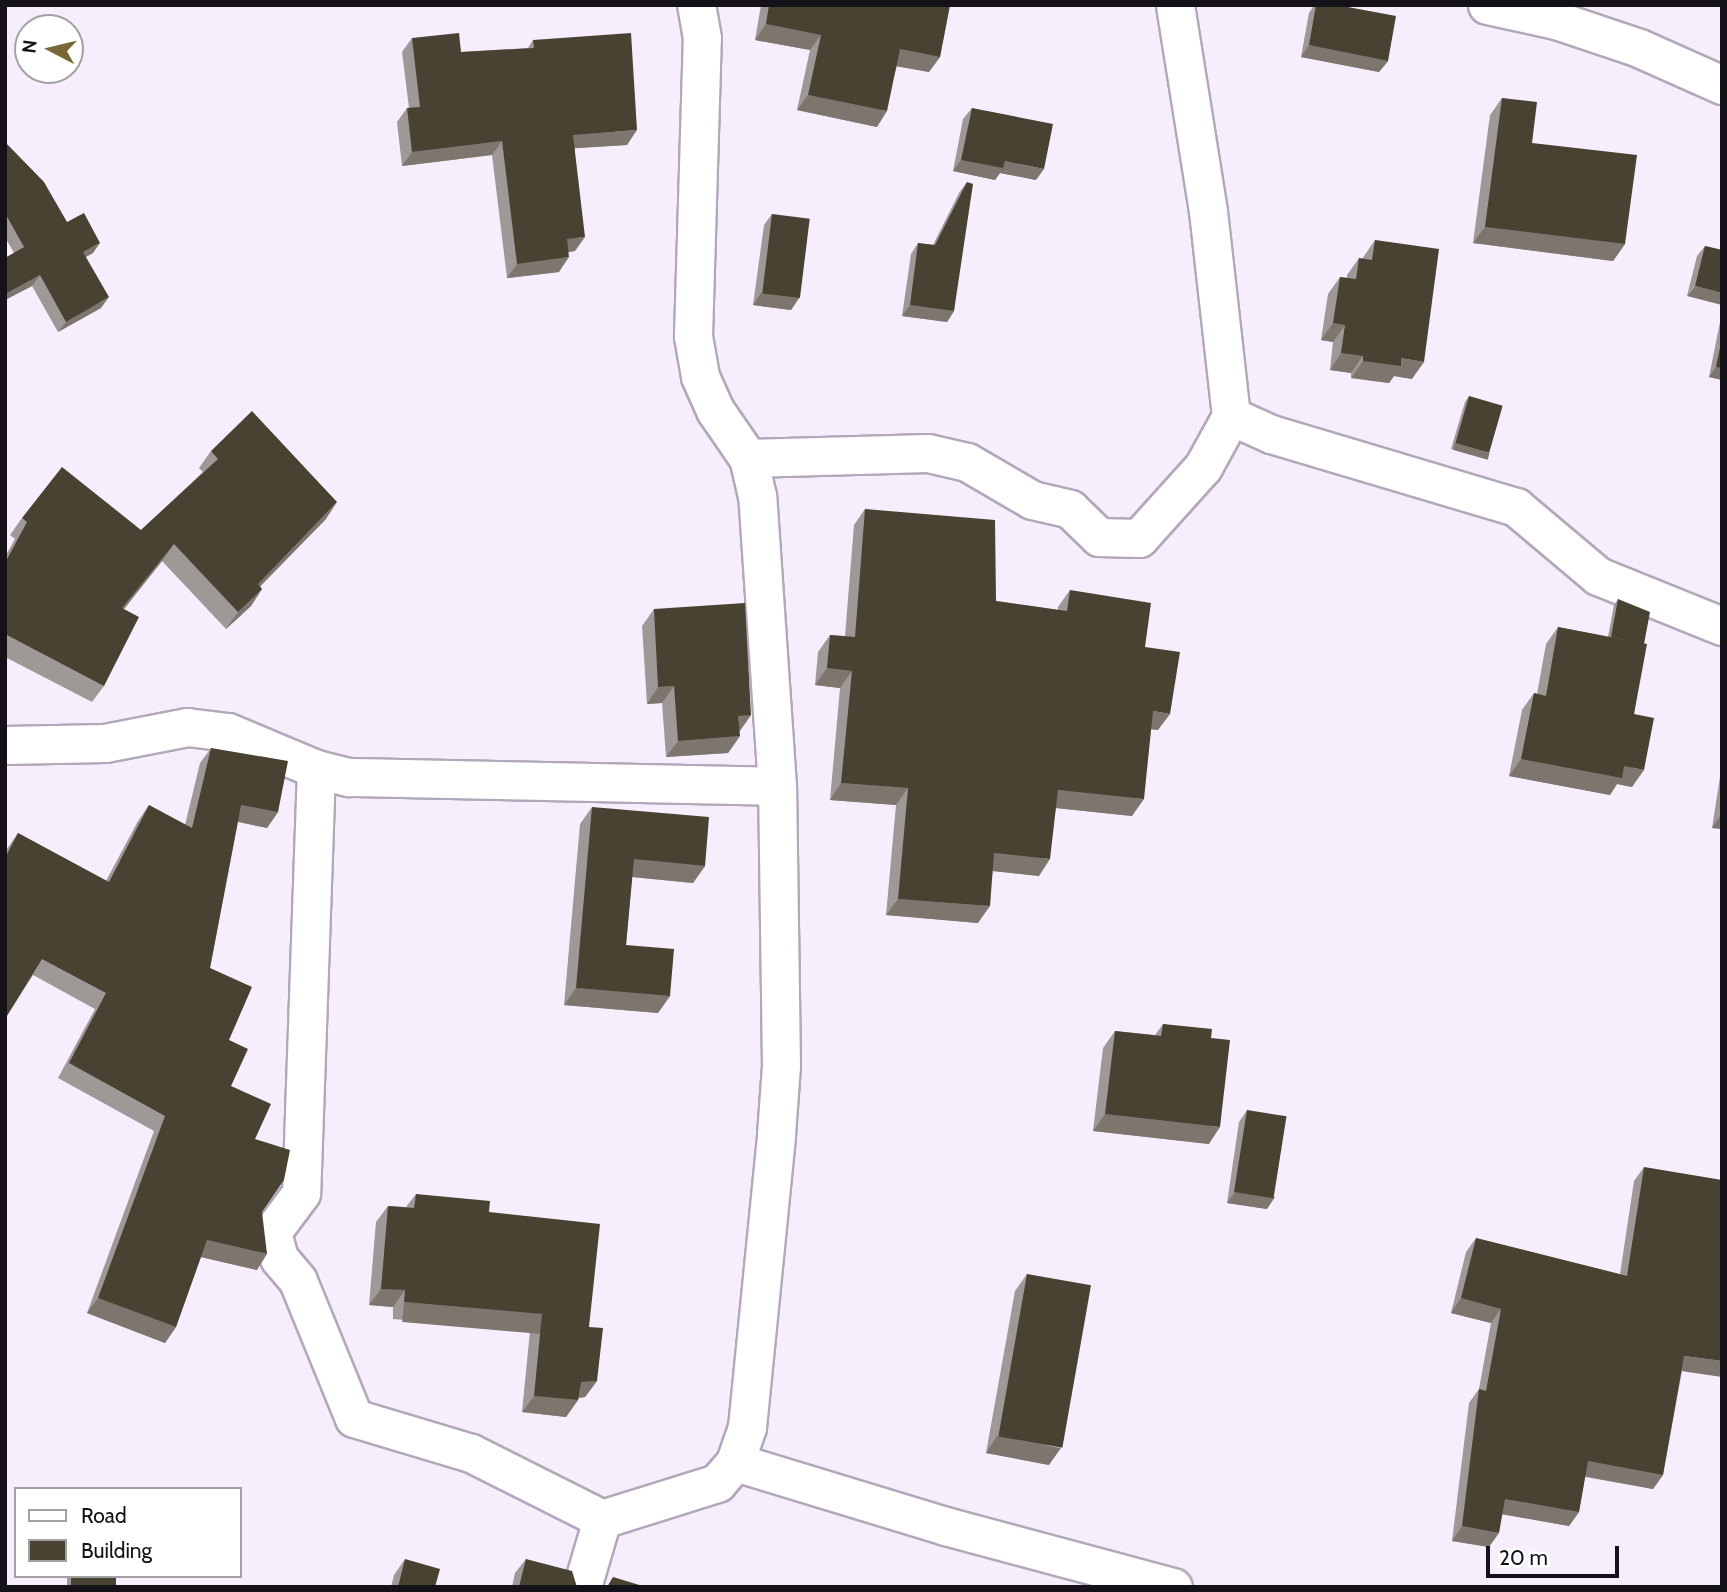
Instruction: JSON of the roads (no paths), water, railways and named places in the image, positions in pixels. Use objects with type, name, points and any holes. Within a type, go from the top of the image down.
[{"type":"street","points":[[316,769],[302,1193],[272,1232],[279,1258],[298,1280],[354,1418],[471,1453],[602,1518],[717,1483],[735,1462],[747,1427],[781,1066],[777,786],[757,496],[748,458],[715,410],[700,376],[693,336],[702,38],[696,5]]},
{"type":"street","points":[[748,458],[928,453],[967,462],[1032,500],[1070,509],[1099,537],[1139,538],[1203,467],[1231,416],[1208,211],[1175,5]]},
{"type":"street","points":[[1487,5],[1556,20],[1639,48],[1722,85]]},
{"type":"street","points":[[1231,416],[1271,434],[1516,507],[1598,576],[1722,626]]},
{"type":"street","points":[[5,746],[105,743],[187,727],[228,732],[316,769],[349,776],[777,786]]},
{"type":"street","points":[[735,1462],[1134,1582],[1173,1587]]},
{"type":"street","points":[[582,1587],[602,1518]]}]
